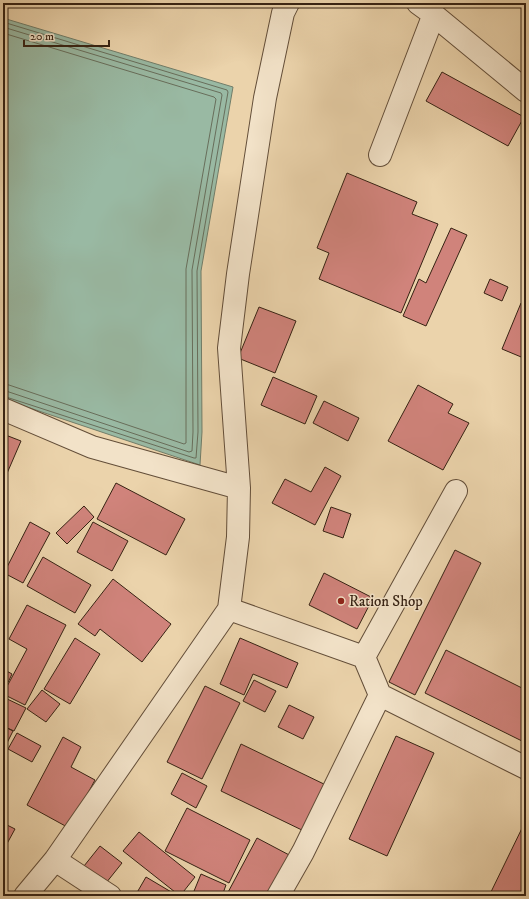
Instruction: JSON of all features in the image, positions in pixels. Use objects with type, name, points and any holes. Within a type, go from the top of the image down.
[{"type":"street","points":[[26,896],[55,860],[229,609],[238,537],[239,488],[229,348],[265,98],[283,13],[288,3]]},
{"type":"street","points":[[380,155],[426,9],[526,91]]},
{"type":"street","points":[[3,409],[92,446],[239,488]]},
{"type":"street","points":[[364,657],[456,491]]},
{"type":"street","points":[[229,609],[364,657],[380,695],[526,768]]},
{"type":"street","points":[[278,896],[303,852],[380,695]]},
{"type":"street","points":[[55,860],[110,896]]},
{"type":"water","points":[[3,18],[233,87],[201,271],[202,432],[200,465],[3,399]]},
{"type":"building","points":[[442,72],[524,117],[508,146],[426,101]]},
{"type":"building","points":[[347,173],[417,202],[412,214],[438,224],[401,313],[319,279],[329,253],[317,248]]},
{"type":"building","points":[[451,228],[467,235],[426,326],[403,316],[419,279],[426,283]]},
{"type":"building","points":[[490,279],[508,287],[502,301],[484,293]]},
{"type":"building","points":[[521,303],[526,305],[526,359],[502,349]]},
{"type":"building","points":[[259,307],[296,321],[275,373],[238,358]]},
{"type":"building","points":[[273,377],[317,396],[305,424],[261,405]]},
{"type":"building","points":[[418,385],[453,404],[448,413],[469,423],[443,470],[388,441]]},
{"type":"building","points":[[324,401],[359,418],[348,441],[313,423]]},
{"type":"building","points":[[3,434],[21,441],[5,478],[3,477]]},
{"type":"building","points":[[325,467],[341,476],[315,525],[272,503],[285,479],[311,492]]},
{"type":"building","points":[[116,483],[185,519],[166,555],[97,519]]},
{"type":"building","points":[[84,506],[94,517],[67,544],[56,533]]},
{"type":"building","points":[[331,507],[351,514],[343,538],[323,531]]},
{"type":"building","points":[[30,522],[50,533],[23,583],[4,573]]},
{"type":"building","points":[[93,522],[128,541],[112,571],[77,552]]},
{"type":"building","points":[[455,550],[481,563],[415,695],[389,682]]},
{"type":"building","points":[[43,557],[91,585],[75,613],[27,586]]},
{"type":"building","name":"Ration Shop","points":[[324,573],[373,598],[357,629],[309,605]]},
{"type":"building","points":[[113,579],[171,624],[142,662],[100,629],[95,636],[78,624]]},
{"type":"building","points":[[27,605],[66,625],[25,705],[3,694],[27,649],[9,639]]},
{"type":"building","points":[[75,638],[100,654],[70,704],[44,689]]},
{"type":"building","points":[[240,638],[298,663],[287,688],[253,674],[244,695],[220,684]]},
{"type":"building","points":[[446,650],[526,690],[526,743],[425,693]]},
{"type":"building","points":[[3,669],[12,674],[3,693]]},
{"type":"building","points":[[254,680],[276,691],[265,712],[243,701]]},
{"type":"building","points":[[205,686],[240,703],[202,779],[167,762]]},
{"type":"building","points":[[42,690],[60,704],[46,722],[27,709]]},
{"type":"building","points":[[3,697],[26,708],[14,731],[3,726]]},
{"type":"building","points":[[289,705],[314,717],[303,739],[278,727]]},
{"type":"building","points":[[3,726],[13,731],[3,751]]},
{"type":"building","points":[[17,733],[41,746],[32,762],[8,749]]},
{"type":"building","points":[[396,736],[434,753],[387,856],[349,839]]},
{"type":"building","points":[[63,737],[81,747],[71,767],[95,780],[69,828],[27,805]]},
{"type":"building","points":[[241,744],[328,786],[306,832],[221,791]]},
{"type":"building","points":[[182,773],[207,786],[196,808],[171,794]]},
{"type":"building","points":[[187,808],[250,840],[229,883],[165,851]]},
{"type":"building","points":[[526,820],[526,896],[489,896]]},
{"type":"building","points":[[3,823],[15,829],[3,851]]},
{"type":"building","points":[[139,832],[195,877],[180,896],[123,851]]},
{"type":"building","points":[[257,838],[293,857],[271,896],[226,896]]},
{"type":"building","points":[[100,846],[122,863],[106,883],[84,866]]},
{"type":"building","points":[[201,874],[226,885],[222,896],[192,896]]},
{"type":"building","points":[[146,877],[178,896],[135,896]]},
{"type":"place","name":"Ration Shop","points":[[341,601]]}]
